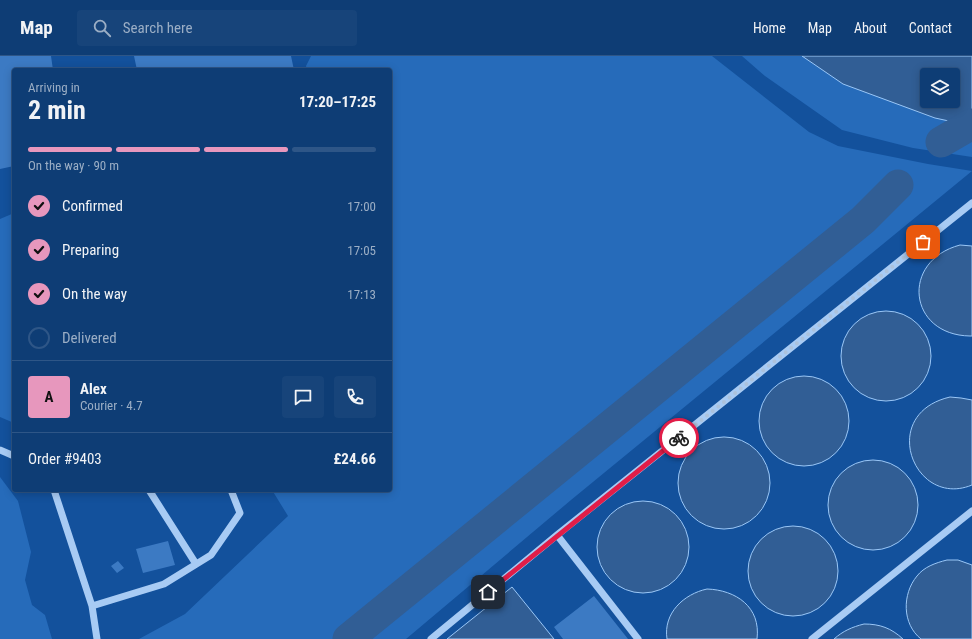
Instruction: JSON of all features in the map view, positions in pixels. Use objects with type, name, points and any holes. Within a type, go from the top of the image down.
[{"type":"lane","points":[[431,639],[557,535],[972,203]]},
{"type":"lane","points":[[0,450],[12,455]]},
{"type":"lane","points":[[55,492],[92,606],[97,639]]},
{"type":"lane","points":[[150,492],[196,564]]},
{"type":"lane","points":[[92,606],[164,584],[211,555],[240,513],[232,492]]},
{"type":"lane","points":[[812,639],[972,511]]},
{"type":"lane","points":[[557,535],[638,639]]},
{"type":"shaded area","points":[[311,56],[712,56],[809,132],[838,146],[972,171],[571,500],[406,639],[139,639],[185,614],[288,516],[273,492],[392,492],[392,68],[306,68]]},
{"type":"shaded area","points":[[742,56],[906,56],[920,69],[920,108],[960,108],[960,94],[972,81],[972,157],[913,148],[842,130],[765,76]]},
{"type":"shaded area","points":[[802,56],[972,56],[972,126],[935,118],[843,84]]},
{"type":"shaded area","points":[[12,214],[12,422],[0,417],[0,219]]},
{"type":"shaded area","points":[[960,245],[972,246],[972,336],[949,332],[934,324],[924,311],[919,296],[920,281],[928,266],[941,253]]},
{"type":"shaded area","points":[[877,311],[895,311],[911,318],[924,331],[931,347],[931,365],[924,381],[911,394],[895,401],[877,401],[861,394],[848,381],[841,365],[841,347],[848,331],[861,318]]},
{"type":"shaded area","points":[[795,376],[813,376],[829,383],[842,396],[849,412],[849,430],[842,446],[829,459],[813,466],[795,466],[779,459],[766,446],[759,430],[759,412],[766,396],[779,383]]},
{"type":"shaded area","points":[[950,397],[972,400],[972,485],[951,489],[934,484],[920,472],[912,456],[910,439],[914,421],[928,407]]},
{"type":"shaded area","points":[[724,437],[741,441],[756,451],[766,466],[770,483],[766,500],[756,515],[741,525],[724,529],[707,525],[692,515],[682,500],[678,483],[682,466],[692,451],[707,441]]},
{"type":"shaded area","points":[[864,460],[882,460],[898,467],[911,480],[918,496],[918,514],[911,530],[898,543],[882,550],[864,550],[848,543],[835,530],[828,514],[828,496],[835,480],[848,467]]},
{"type":"shaded area","points":[[0,477],[18,501],[31,552],[25,580],[32,605],[45,615],[52,639],[0,639]]},
{"type":"shaded area","points":[[643,501],[660,505],[675,515],[685,530],[689,547],[685,564],[675,579],[660,589],[643,593],[626,589],[611,579],[601,564],[597,547],[601,530],[611,515],[626,505]]},
{"type":"shaded area","points":[[784,526],[802,526],[818,533],[831,546],[838,562],[838,580],[831,596],[818,609],[802,616],[784,616],[768,609],[755,596],[748,580],[748,562],[755,546],[768,533]]},
{"type":"shaded area","points":[[947,560],[958,560],[972,565],[972,639],[921,639],[915,633],[907,617],[906,609],[909,591],[912,583],[923,570],[934,564]]},
{"type":"shaded area","points":[[512,587],[554,639],[447,639]]},
{"type":"shaded area","points":[[707,589],[718,590],[737,597],[751,609],[757,628],[757,639],[667,639],[668,621],[677,606],[690,595]]},
{"type":"shaded area","points":[[864,624],[885,627],[903,639],[834,639],[856,626]]},
{"type":"building","points":[[0,56],[51,56],[53,68],[12,68],[12,166],[0,169]]},
{"type":"building","points":[[134,56],[291,56],[294,68],[137,68]]},
{"type":"building","points":[[168,541],[175,565],[143,573],[136,549]]},
{"type":"building","points":[[118,561],[124,568],[117,573],[111,566]]},
{"type":"building","points":[[594,596],[628,639],[563,639],[554,627]]},
{"type":"waterway","points":[[941,142],[972,124]]},
{"type":"waterway","points":[[348,639],[863,220],[898,185]]},
{"type":"way so far","points":[[679,438],[923,242]]},
{"type":"route","points":[[488,592],[679,438]]}]
